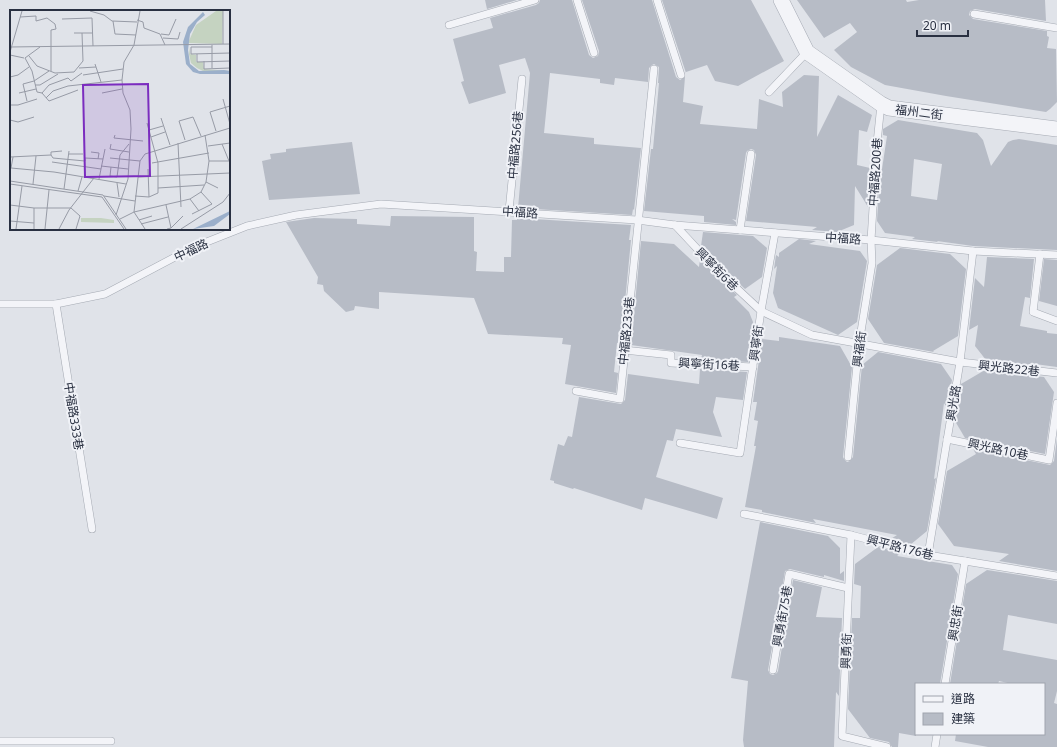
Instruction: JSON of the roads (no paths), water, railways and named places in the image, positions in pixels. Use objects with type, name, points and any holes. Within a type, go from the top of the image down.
[{"type":"street","name":"福州二街","points":[[781,0],[807,52],[881,104],[889,108],[1057,130]]},
{"type":"lane","points":[[449,25],[533,0]]},
{"type":"lane","points":[[577,0],[594,53]]},
{"type":"lane","points":[[657,0],[681,75]]},
{"type":"lane","points":[[974,14],[1057,28]]},
{"type":"lane","points":[[769,92],[807,52]]},
{"type":"lane","name":"中福路233巷","points":[[576,392],[620,399],[637,220],[654,69]]},
{"type":"lane","name":"中福路256巷","points":[[509,211],[522,79]]},
{"type":"lane","name":"中福路200巷","points":[[871,240],[876,143],[881,104]]},
{"type":"lane","points":[[740,230],[751,154]]},
{"type":"lane","name":"中福路","points":[[0,304],[56,304],[105,294],[194,247],[247,226],[289,217],[381,204],[637,220],[675,225],[871,240],[973,251],[1057,255]]},
{"type":"lane","name":"興寧街6巷","points":[[675,225],[715,268],[760,311],[812,335],[859,344]]},
{"type":"lane","name":"興寧街","points":[[680,443],[740,453],[760,311],[775,233]]},
{"type":"lane","name":"興福街","points":[[848,457],[859,344],[872,263],[871,240]]},
{"type":"lane","name":"興光路","points":[[928,554],[960,362],[973,251]]},
{"type":"lane","points":[[1040,254],[1033,312],[1057,321]]},
{"type":"lane","name":"中福路333巷","points":[[56,304],[92,529]]},
{"type":"lane","name":"興光路22巷","points":[[859,344],[960,362],[1057,373]]},
{"type":"lane","name":"興寧街16巷","points":[[624,350],[671,355],[671,362],[753,366]]},
{"type":"lane","name":"興光路10巷","points":[[948,439],[1049,460],[1057,403]]},
{"type":"lane","name":"興平路176巷","points":[[744,514],[851,535],[928,554],[1057,576]]},
{"type":"lane","name":"興勇街","points":[[851,535],[842,736],[868,745]]},
{"type":"lane","name":"興忠街","points":[[945,683],[965,561]]},
{"type":"lane","name":"興勇街75巷","points":[[773,670],[789,574],[848,588]]},
{"type":"lane","points":[[935,747],[937,735]]},
{"type":"lane","points":[[0,741],[111,740]]},
{"type":"lane","points":[[868,745],[887,747]]}]
